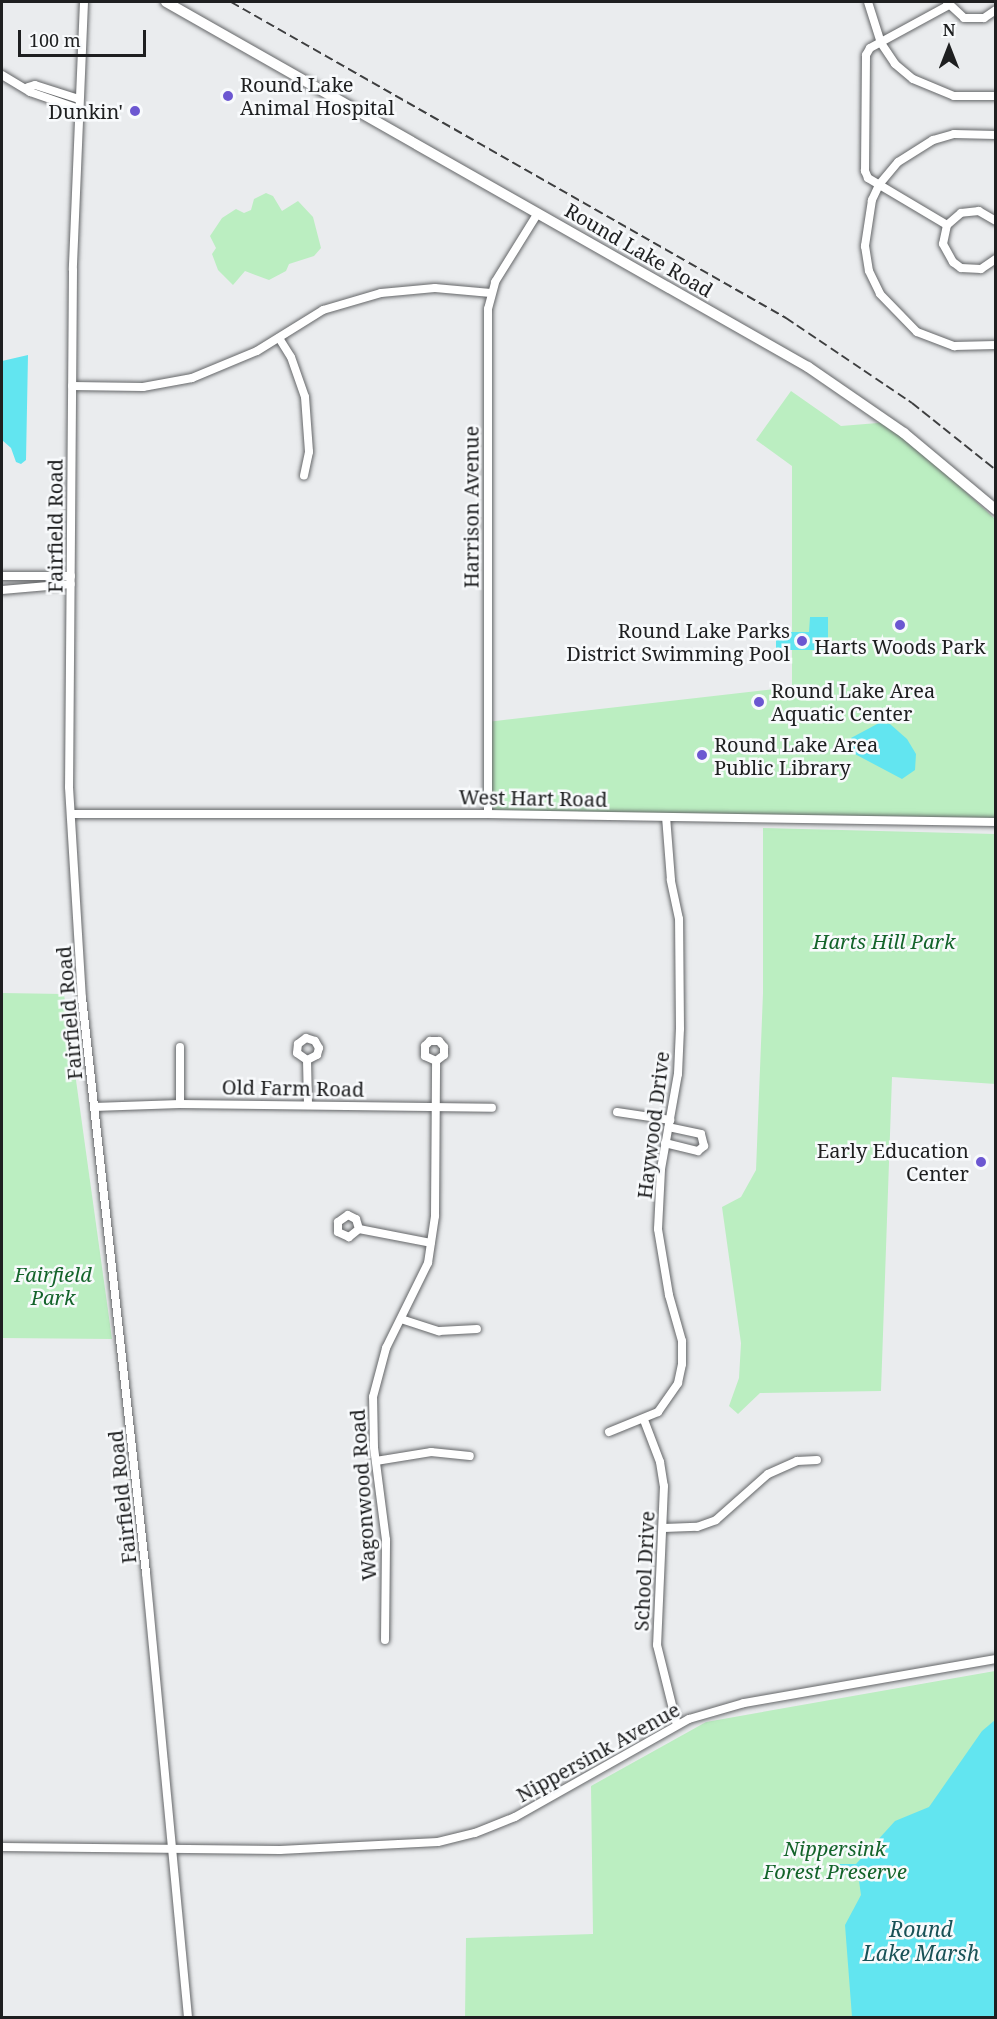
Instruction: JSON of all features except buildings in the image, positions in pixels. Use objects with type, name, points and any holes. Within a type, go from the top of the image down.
[{"type":"main road","name":"Round Lake Road","points":[[166,2],[808,367],[904,433],[996,510]]},
{"type":"street","name":"Fairfield Road","points":[[84,2],[72,386],[71,814],[94,1107],[145,1562],[188,2018]]},
{"type":"street","points":[[868,2],[881,43],[895,64],[931,89],[954,96],[996,96]]},
{"type":"street","points":[[947,225],[879,184],[865,171],[866,55],[881,43],[948,3],[964,18],[974,20],[996,10]]},
{"type":"street","points":[[2,75],[28,87],[30,92],[79,109]]},
{"type":"street","points":[[28,87],[35,85],[80,99]]},
{"type":"street","points":[[996,135],[954,134],[933,140],[898,162],[879,184],[866,223],[865,246],[869,271],[880,294],[899,318],[935,340],[954,346],[996,345]]},
{"type":"street","points":[[996,221],[987,214],[970,211],[947,225],[943,244],[952,262],[971,270],[981,269],[996,259]]},
{"type":"street","name":"Harrison Avenue","points":[[488,814],[486,374],[491,293],[538,213]]},
{"type":"street","points":[[72,386],[171,383],[219,369],[279,338],[323,310],[381,293],[435,288],[491,293]]},
{"type":"street","points":[[279,338],[291,357],[305,397],[309,452],[304,475]]},
{"type":"street","points":[[2,576],[71,580]]},
{"type":"street","points":[[2,590],[71,580]]},
{"type":"street","name":"West Hart Road","points":[[71,814],[488,814],[996,822]]},
{"type":"street","name":"Haywood Drive","points":[[609,1432],[644,1420],[669,1401],[682,1364],[682,1341],[669,1295],[658,1229],[665,1143],[678,1074],[679,919],[666,817]]},
{"type":"street","points":[[180,1047],[180,1104]]},
{"type":"street","points":[[307,1060],[308,1105]]},
{"type":"street","name":"Wagonwood Road","points":[[385,1640],[387,1550],[372,1421],[375,1383],[401,1319],[428,1263],[431,1243],[436,1061]]},
{"type":"street","name":"Old Farm Road","points":[[94,1107],[180,1104],[492,1108]]},
{"type":"street","points":[[616,1112],[669,1123],[701,1134],[704,1146],[698,1151],[665,1143]]},
{"type":"street","points":[[359,1229],[431,1243]]},
{"type":"street","points":[[401,1319],[439,1331],[477,1329]]},
{"type":"street","name":"School Drive","points":[[644,1420],[660,1462],[664,1528],[656,1601],[657,1645],[677,1725]]},
{"type":"street","points":[[376,1461],[431,1452],[470,1456]]},
{"type":"street","points":[[664,1528],[697,1527],[716,1520],[768,1474],[797,1461],[817,1460]]},
{"type":"street","name":"Nippersink Avenue","points":[[2,1847],[172,1849],[359,1846],[438,1842],[475,1833],[515,1816],[677,1725],[744,1703],[996,1659]]},
{"type":"green space","points":[[266,193],[273,196],[282,211],[298,201],[313,217],[321,248],[314,256],[289,264],[286,271],[269,280],[245,271],[233,285],[218,270],[212,254],[216,248],[210,236],[222,218],[236,209],[244,213],[251,210],[254,199]]},
{"type":"green space","name":"Harts Woods Park","points":[[791,391],[841,426],[890,422],[995,519],[995,823],[488,814],[487,722],[792,687],[792,466],[756,440]]},
{"type":"green space","name":"Harts Hill Park","points":[[763,828],[995,834],[996,1084],[892,1077],[881,1391],[760,1393],[738,1414],[729,1406],[739,1378],[741,1343],[722,1207],[741,1197],[756,1170],[763,993]]},
{"type":"green space","name":"Fairfield Park","points":[[2,993],[64,994],[112,1339],[2,1338]]},
{"type":"green space","name":"Nippersink Forest Preserve","points":[[995,1671],[995,2017],[465,2018],[466,1938],[593,1934],[591,1786],[706,1722]]},
{"type":"water","points":[[28,355],[26,460],[21,464],[16,462],[11,448],[2,440],[2,361]]},
{"type":"water","name":"Round Lake Parks District Swimming Pool","points":[[810,617],[828,617],[828,650],[776,650],[776,632],[809,632]]},
{"type":"water","points":[[879,723],[890,724],[907,739],[916,754],[915,770],[902,779],[851,752],[851,738]]},
{"type":"water","name":"Round Lake Marsh","points":[[995,1720],[995,2017],[852,2017],[845,1925],[861,1895],[859,1881],[836,1864],[856,1864],[895,1821],[929,1807],[982,1731]]},
{"type":"railway","points":[[231,2],[786,318],[912,403],[996,470]]},
{"type":"place","name":"Round Lake Animal Hospital","points":[[228,96]]},
{"type":"place","name":"Dunkin'","points":[[135,111]]},
{"type":"place","name":"Harts Woods Park","points":[[900,625]]},
{"type":"place","name":"Round Lake Parks District Swimming Pool","points":[[802,641]]},
{"type":"place","name":"Round Lake Area Aquatic Center","points":[[759,702]]},
{"type":"place","name":"Round Lake Area Public Library","points":[[702,755]]},
{"type":"place","name":"Early Education Center","points":[[981,1162]]}]
